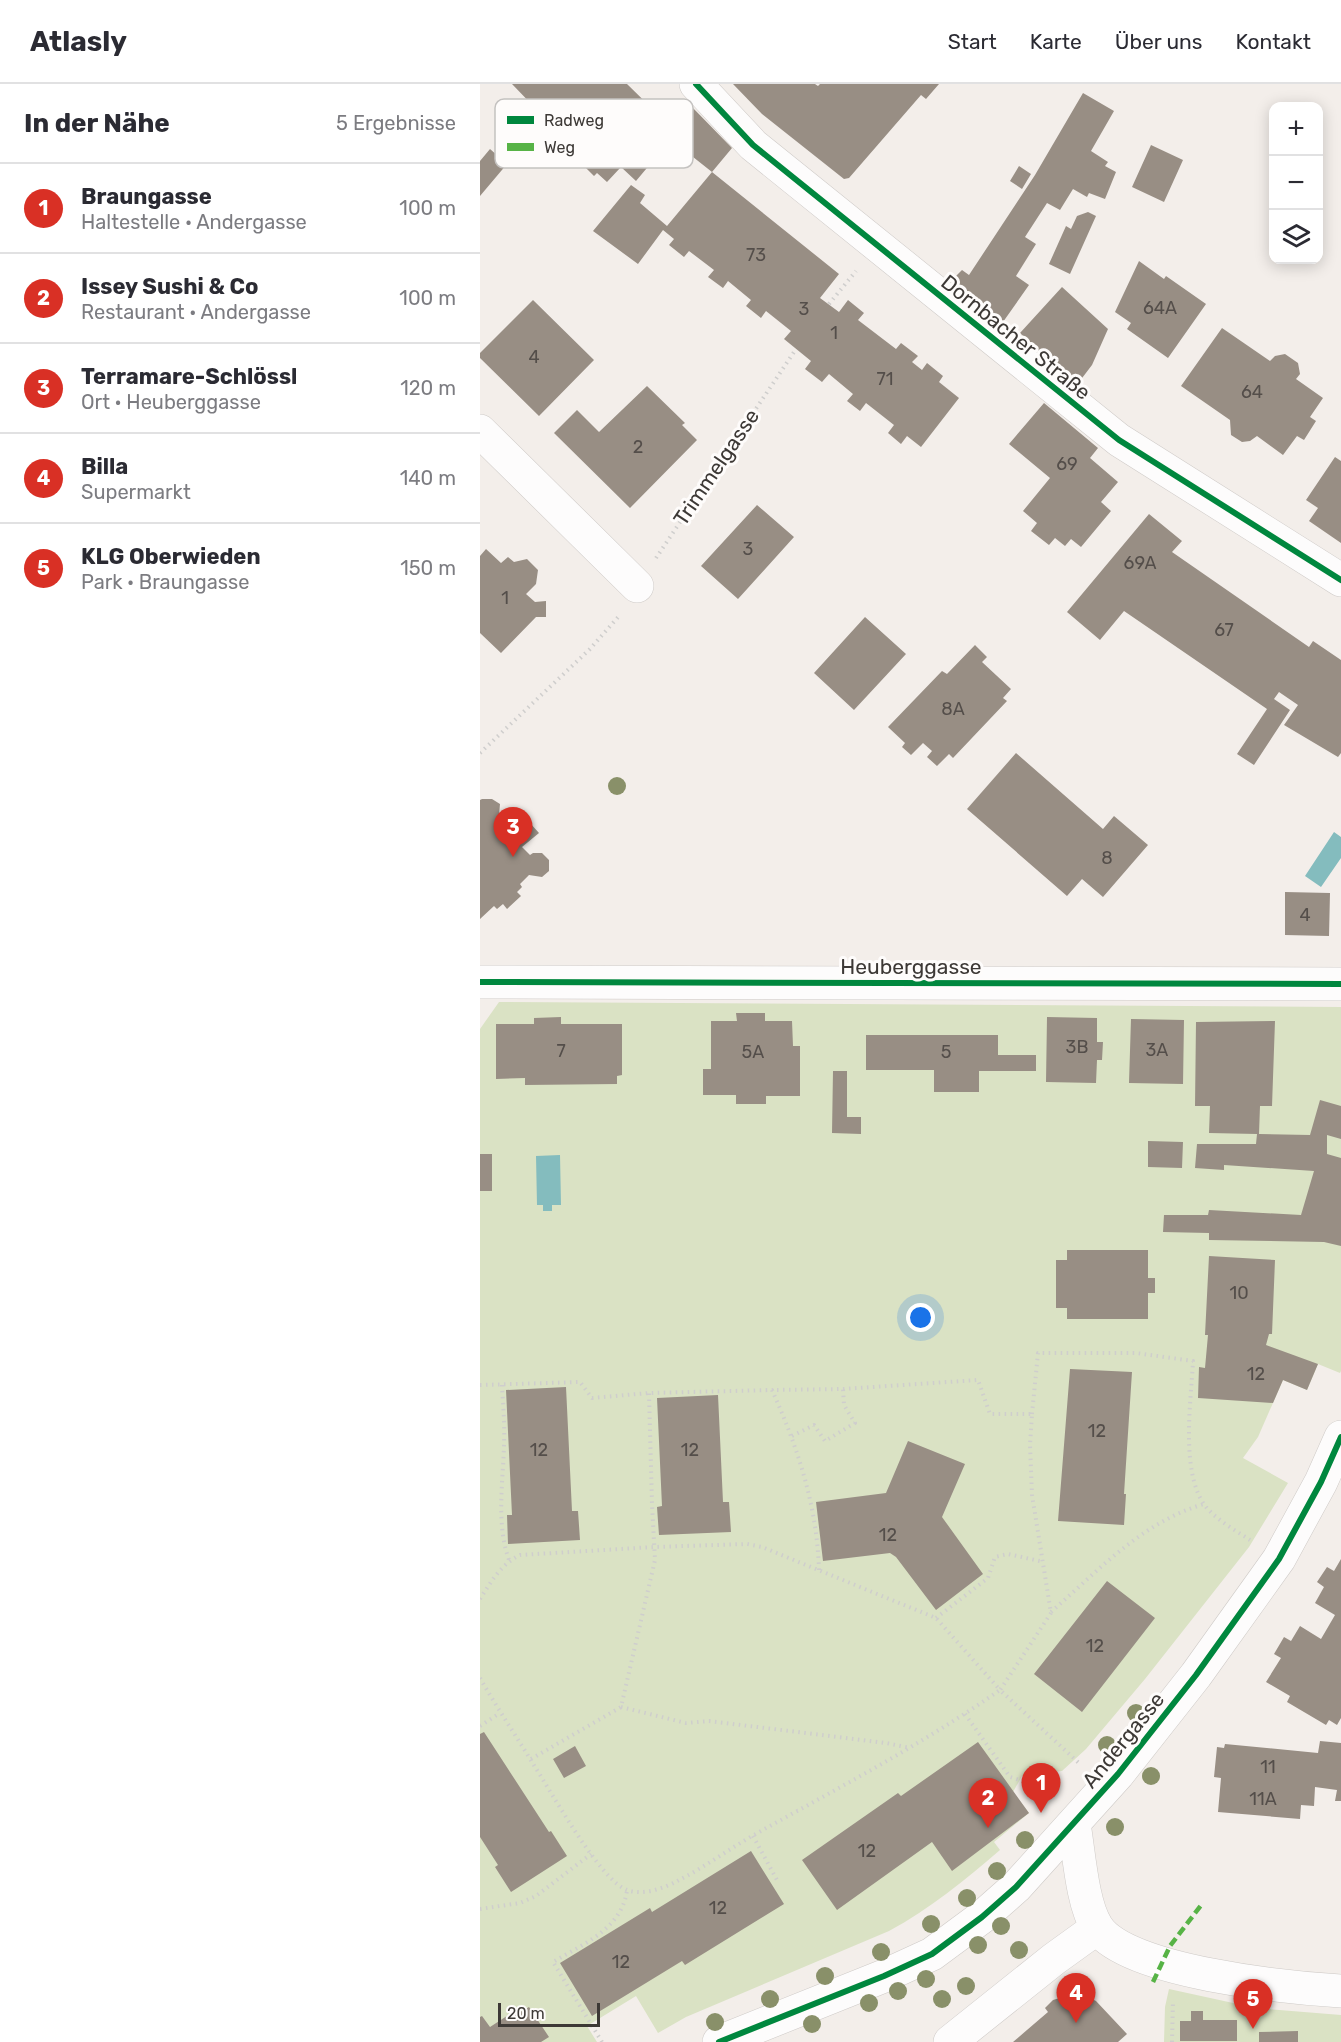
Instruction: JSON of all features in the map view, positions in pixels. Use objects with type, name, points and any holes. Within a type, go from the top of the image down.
[{"type":"street","name":"Dornbacher Straße","points":[[696,84],[753,146],[1119,440],[1341,580]]},
{"type":"street","points":[[480,431],[630,598]]},
{"type":"street","name":"Heuberggasse","points":[[480,982],[1341,984]]},
{"type":"street","name":"Andergasse","points":[[719,2042],[884,1976],[932,1954],[982,1917],[1016,1887],[1107,1787],[1196,1675],[1279,1559],[1321,1482],[1341,1437]]},
{"type":"street","points":[[1074,1824],[1086,1898],[1097,1928],[1119,1947],[1161,1963],[1224,1978],[1303,1989],[1341,1991]]},
{"type":"street","points":[[950,2042],[1054,1959],[1097,1928]]},
{"type":"path","points":[[1051,1613],[1032,1495],[1030,1445],[1038,1353],[1136,1353],[1193,1361],[1190,1470],[1193,1483],[1204,1504],[1219,1520],[1257,1544]]},
{"type":"path","points":[[480,1385],[580,1382],[592,1398],[649,1393],[843,1389],[978,1380],[990,1414],[1032,1414]]},
{"type":"path","points":[[502,1385],[504,1443],[501,1515],[503,1544],[509,1560]]},
{"type":"path","points":[[792,1436],[814,1425],[825,1442],[855,1423],[844,1405],[843,1389]]},
{"type":"path","points":[[772,1390],[792,1436],[812,1502],[819,1570]]},
{"type":"path","points":[[621,1707],[655,1560],[649,1393]]},
{"type":"path","points":[[480,1678],[591,1854],[618,1884],[627,1890],[640,1892],[658,1888],[679,1880],[910,1748],[1000,1690],[1051,1613],[1132,1540],[1185,1510],[1204,1504]]},
{"type":"path","points":[[480,1599],[509,1560],[520,1555],[654,1546],[747,1544],[762,1547],[936,1618],[1000,1690],[1107,1787]]},
{"type":"path","points":[[936,1618],[988,1578],[995,1557],[1008,1554],[1044,1562]]},
{"type":"path","points":[[531,1760],[621,1707],[686,1723],[709,1721],[910,1748]]},
{"type":"path","points":[[480,1726],[500,1713]]},
{"type":"path","points":[[965,1714],[1010,1777],[1055,1791]]},
{"type":"path","points":[[753,1836],[777,1880]]},
{"type":"path","points":[[480,1909],[520,1903],[536,1896],[591,1854]]},
{"type":"path","points":[[602,2042],[553,1962],[608,1928],[622,1910],[627,1890]]},
{"type":"path","points":[[1172,2042],[1173,1994]]},
{"type":"green space","points":[[499,1002],[1341,1007],[1341,1371],[1340,1373],[1318,1364],[1307,1390],[1283,1380],[1258,1437],[1243,1458],[1288,1483],[1249,1547],[1145,1679],[1086,1749],[1062,1771],[1022,1776],[1013,1792],[1029,1813],[994,1842],[1000,1850],[947,1894],[889,1931],[686,2017],[658,2033],[636,1996],[587,2026],[597,2042],[480,2042],[480,1029]]},
{"type":"green space","points":[[1169,1989],[1256,2008],[1341,2015],[1341,2042],[1164,2042],[1165,2007]]},
{"type":"water","points":[[1334,832],[1341,837],[1341,858],[1321,887],[1305,876]]},
{"type":"water","points":[[560,1155],[561,1205],[552,1205],[552,1211],[543,1211],[543,1205],[537,1205],[536,1156]]},
{"type":"building","points":[[512,84],[627,84],[642,99],[526,99]]},
{"type":"building","points":[[733,84],[815,84],[818,86],[820,84],[939,84],[926,99],[921,95],[849,178],[844,179],[762,114]]},
{"type":"building","points":[[1083,93],[1114,111],[1091,151],[1108,162],[1105,166],[1116,172],[1105,199],[1089,193],[1087,197],[1073,189],[1060,210],[1047,203],[1025,237],[1036,244],[1016,276],[1029,285],[1003,322],[955,288],[954,278],[962,270],[969,275],[1035,175]]},
{"type":"building","points":[[693,108],[732,148],[712,172],[693,157]]},
{"type":"building","points":[[1151,145],[1183,160],[1164,202],[1132,187]]},
{"type":"building","points":[[490,149],[495,153],[495,168],[504,168],[480,196],[480,161]]},
{"type":"building","points":[[1019,166],[1031,174],[1022,189],[1010,181]]},
{"type":"building","points":[[586,168],[620,168],[607,182],[597,173],[594,176]]},
{"type":"building","points":[[622,168],[647,168],[636,181]]},
{"type":"building","points":[[712,172],[839,274],[820,298],[839,312],[848,300],[864,313],[858,320],[896,349],[901,343],[918,356],[912,362],[922,370],[927,363],[943,376],[939,382],[959,398],[921,447],[907,436],[901,444],[888,433],[894,425],[866,403],[860,411],[847,401],[853,394],[829,374],[822,382],[805,369],[811,361],[784,339],[791,331],[766,311],[761,318],[746,306],[751,300],[728,281],[723,288],[708,277],[714,270],[689,251],[684,257],[669,245],[674,239],[663,230],[638,264],[593,231],[631,185],[645,195],[640,203],[667,226]]},
{"type":"building","points":[[1088,212],[1096,216],[1070,274],[1049,264],[1066,226],[1071,229],[1077,216]]},
{"type":"building","points":[[1139,261],[1164,279],[1166,276],[1206,304],[1168,358],[1127,329],[1131,323],[1115,312]]},
{"type":"building","points":[[1062,287],[1108,329],[1092,365],[1076,386],[1020,333]]},
{"type":"building","points":[[533,300],[594,360],[539,416],[480,358],[480,353]]},
{"type":"building","points":[[1222,328],[1270,361],[1275,356],[1285,354],[1298,363],[1300,374],[1296,379],[1323,398],[1310,417],[1316,421],[1304,440],[1297,436],[1283,455],[1257,436],[1250,441],[1242,442],[1231,435],[1230,420],[1181,386]]},
{"type":"building","points":[[647,386],[685,423],[682,425],[697,440],[630,508],[554,433],[577,410],[599,432]]},
{"type":"building","points":[[1044,403],[1098,448],[1090,458],[1118,482],[1101,502],[1111,511],[1081,547],[1071,539],[1065,546],[1055,538],[1049,545],[1031,531],[1037,523],[1023,511],[1050,478],[1009,444]]},
{"type":"building","points":[[1335,457],[1341,461],[1341,543],[1309,521],[1318,508],[1306,500]]},
{"type":"building","points":[[757,505],[794,537],[738,599],[701,566]]},
{"type":"building","points":[[1149,514],[1182,541],[1172,552],[1309,647],[1313,641],[1341,660],[1341,753],[1338,757],[1284,725],[1298,705],[1279,692],[1274,699],[1290,710],[1254,765],[1237,754],[1267,709],[1124,611],[1100,640],[1067,612]]},
{"type":"building","points":[[486,549],[501,563],[508,557],[514,562],[527,559],[538,570],[536,584],[526,594],[535,602],[546,601],[546,617],[536,617],[501,653],[480,633],[480,556]]},
{"type":"building","points":[[865,617],[906,654],[854,710],[814,673]]},
{"type":"building","points":[[975,645],[987,657],[982,662],[1011,689],[1003,698],[1007,701],[953,758],[949,754],[937,766],[927,757],[932,751],[923,743],[911,755],[902,747],[905,743],[888,727],[942,671],[947,674]]},
{"type":"building","points":[[1016,753],[1103,829],[1114,816],[1148,845],[1103,897],[1082,879],[1067,896],[967,809]]},
{"type":"building","points":[[492,799],[500,804],[497,818],[504,826],[520,812],[539,833],[522,847],[530,855],[542,853],[549,860],[549,871],[542,877],[529,875],[520,884],[522,887],[517,892],[521,896],[507,909],[503,904],[497,909],[494,906],[480,919],[480,800]]},
{"type":"building","points":[[1285,892],[1330,893],[1329,936],[1285,935]]},
{"type":"building","points":[[736,1013],[765,1013],[765,1021],[792,1021],[793,1046],[800,1046],[800,1096],[766,1096],[766,1104],[736,1104],[736,1095],[703,1095],[703,1069],[711,1069],[711,1021],[737,1021]]},
{"type":"building","points":[[561,1017],[561,1024],[622,1024],[622,1075],[617,1076],[617,1084],[525,1085],[525,1078],[496,1079],[496,1024],[534,1024],[534,1018]]},
{"type":"building","points":[[1047,1017],[1097,1018],[1097,1042],[1103,1042],[1102,1060],[1097,1060],[1096,1083],[1046,1082]]},
{"type":"building","points":[[1131,1019],[1184,1020],[1183,1084],[1129,1083]]},
{"type":"building","points":[[1275,1021],[1272,1106],[1260,1106],[1259,1134],[1310,1135],[1320,1100],[1341,1106],[1341,1139],[1327,1135],[1327,1154],[1341,1158],[1341,1246],[1324,1242],[1209,1240],[1209,1233],[1163,1232],[1164,1215],[1208,1215],[1209,1210],[1301,1215],[1314,1171],[1224,1165],[1224,1170],[1195,1168],[1197,1144],[1256,1144],[1257,1134],[1209,1133],[1210,1106],[1195,1106],[1196,1022]]},
{"type":"building","points":[[866,1035],[998,1035],[998,1055],[1036,1055],[1036,1071],[979,1071],[979,1092],[934,1092],[934,1070],[866,1070]]},
{"type":"building","points":[[833,1071],[847,1071],[847,1117],[861,1117],[861,1134],[832,1133]]},
{"type":"building","points":[[1148,1141],[1183,1142],[1182,1168],[1148,1167]]},
{"type":"building","points":[[480,1154],[492,1154],[492,1191],[480,1191]]},
{"type":"building","points":[[1067,1250],[1148,1250],[1148,1278],[1155,1278],[1155,1293],[1148,1293],[1148,1319],[1067,1319],[1067,1308],[1056,1308],[1056,1260],[1067,1260]]},
{"type":"building","points":[[1209,1256],[1275,1260],[1272,1334],[1269,1334],[1266,1345],[1318,1364],[1307,1390],[1283,1380],[1273,1403],[1198,1398],[1199,1367],[1205,1368],[1208,1335],[1205,1335]]},
{"type":"building","points":[[1070,1369],[1132,1372],[1124,1525],[1058,1521]]},
{"type":"building","points":[[566,1387],[572,1511],[578,1511],[580,1540],[508,1544],[507,1515],[512,1515],[506,1390]]},
{"type":"building","points":[[718,1395],[723,1502],[729,1502],[731,1532],[659,1535],[657,1507],[662,1506],[657,1398]]},
{"type":"building","points":[[908,1441],[965,1464],[942,1517],[983,1574],[936,1610],[896,1557],[890,1553],[823,1561],[816,1502],[886,1493]]},
{"type":"building","points":[[1341,1559],[1341,1718],[1337,1725],[1329,1720],[1326,1725],[1287,1702],[1290,1696],[1266,1682],[1281,1658],[1274,1654],[1284,1637],[1291,1641],[1300,1626],[1321,1639],[1335,1615],[1315,1603],[1324,1587],[1317,1582],[1327,1567],[1334,1571]]},
{"type":"building","points":[[1107,1581],[1155,1618],[1082,1712],[1034,1674]]},
{"type":"building","points":[[484,1732],[567,1856],[511,1892],[495,1867],[498,1865],[480,1837],[480,1734]]},
{"type":"building","points":[[1320,1741],[1341,1743],[1341,1801],[1335,1801],[1337,1790],[1315,1787],[1314,1806],[1301,1805],[1300,1819],[1218,1812],[1221,1778],[1214,1777],[1217,1747],[1224,1748],[1225,1744],[1318,1753]]},
{"type":"building","points":[[978,1742],[1029,1813],[952,1871],[932,1842],[837,1910],[802,1860],[898,1793],[901,1796]]},
{"type":"building","points":[[575,1746],[586,1766],[564,1778],[553,1759]]},
{"type":"building","points":[[751,1851],[784,1904],[685,1965],[682,1961],[592,2016],[560,1963],[650,1908],[652,1912]]},
{"type":"building","points":[[1070,1995],[1088,1997],[1096,2001],[1127,2034],[1118,2042],[1013,2042],[1048,2012],[1045,2008],[1053,2000]]},
{"type":"building","points":[[529,2007],[549,2037],[541,2042],[480,2042],[480,2017],[482,2016],[490,2027],[513,2012],[515,2015]]},
{"type":"building","points":[[1191,2011],[1203,2011],[1203,2020],[1237,2020],[1237,2041],[1180,2041],[1180,2021],[1191,2021]]},
{"type":"building","points":[[1298,2031],[1298,2042],[1259,2042],[1259,2032]]},
{"type":"marked path","points":[[1153,1982],[1170,1946],[1202,1904]]},
{"type":"cycle path","points":[[696,84],[753,145],[1119,440],[1341,580]]},
{"type":"cycle path","points":[[480,982],[1341,984]]},
{"type":"cycle path","points":[[719,2042],[884,1976],[932,1954],[982,1917],[1016,1887],[1118,1774],[1196,1675],[1279,1559],[1321,1482],[1341,1437]]},
{"type":"place","name":"Terramare-Schlössl","points":[[513,857]]},
{"type":"place","name":"Braungasse","points":[[1041,1813]]},
{"type":"place","name":"Issey Sushi & Co","points":[[988,1828]]},
{"type":"place","name":"Billa","points":[[1076,2023]]},
{"type":"place","name":"KLG Oberwieden","points":[[1253,2029]]}]
